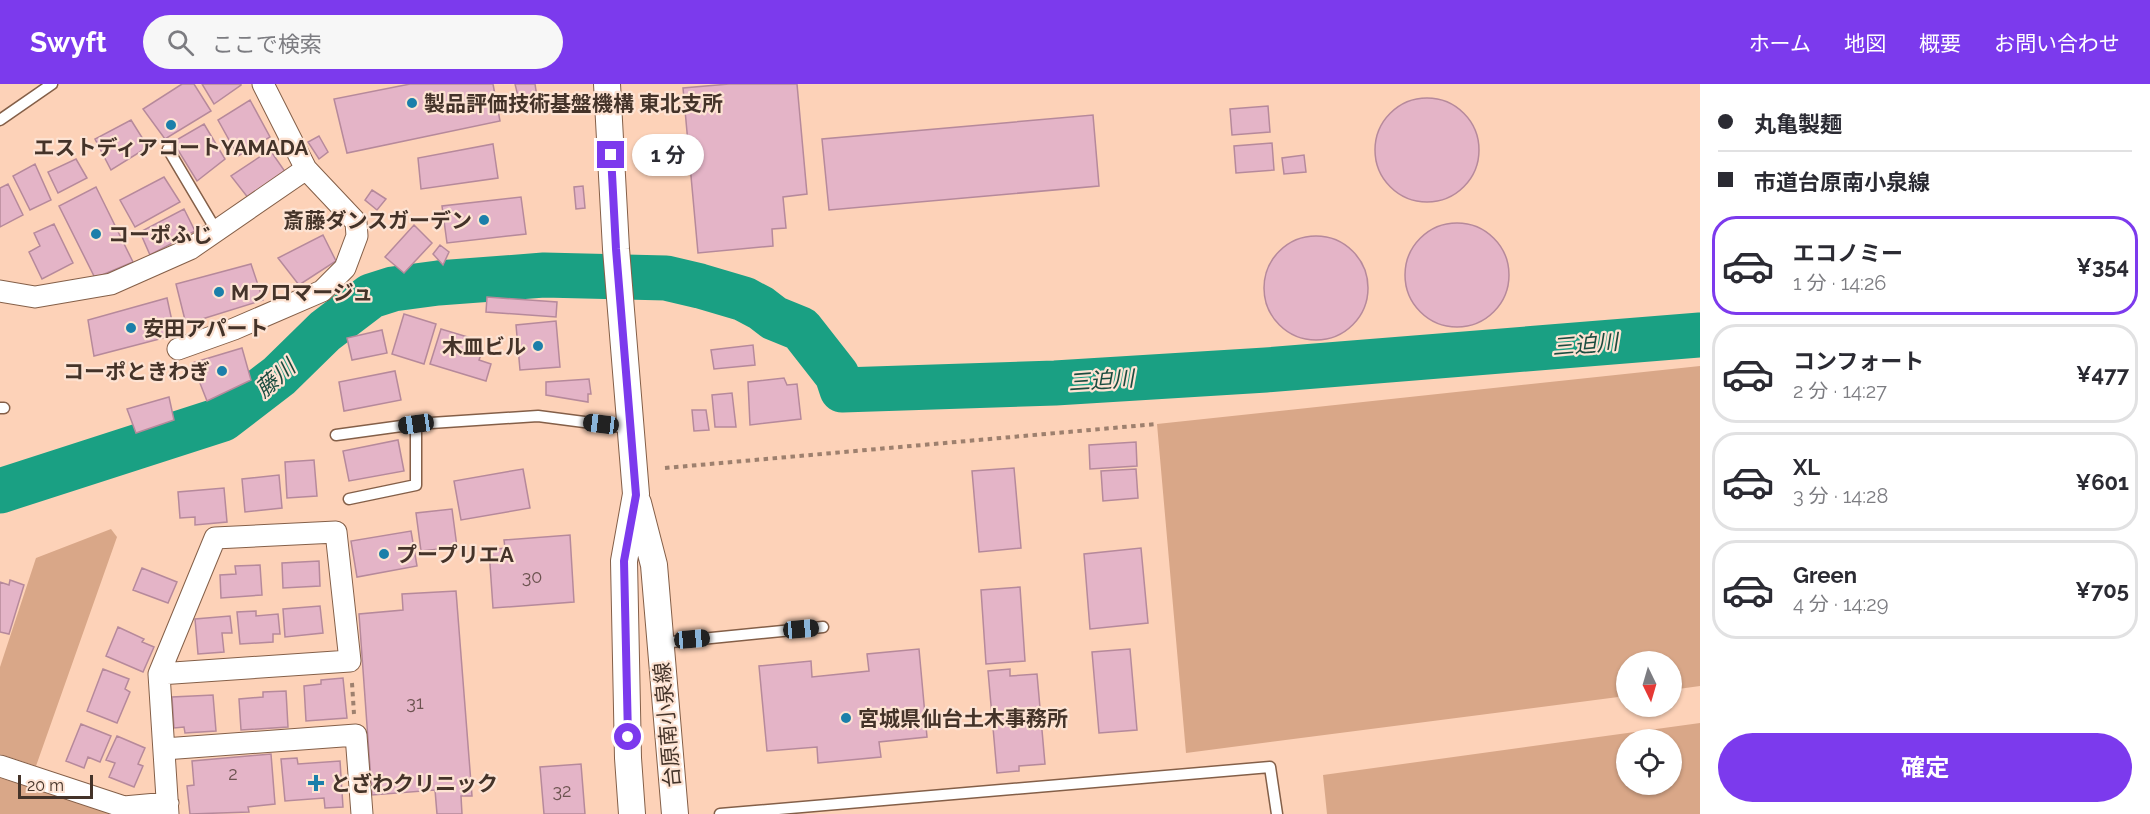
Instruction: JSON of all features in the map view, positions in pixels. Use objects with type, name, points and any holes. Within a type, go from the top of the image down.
[{"type":"street","points":[[178,349],[322,291],[345,268],[357,236],[356,222],[306,169],[263,84]]},
{"type":"street","points":[[607,84],[616,249],[636,495],[624,561],[628,758],[632,814]]},
{"type":"street","points":[[0,291],[35,297],[111,284],[190,249],[306,169]]},
{"type":"street","name":"台原南小泉線","points":[[636,495],[654,565],[675,814]]},
{"type":"street","points":[[0,766],[124,807],[168,809],[159,674],[215,538],[336,532],[351,661],[159,674]]},
{"type":"street","points":[[164,749],[356,735],[362,814]]},
{"type":"lane","points":[[0,120],[52,84]]},
{"type":"lane","points":[[168,149],[216,230]]},
{"type":"lane","points":[[336,435],[416,424],[538,416],[631,428]]},
{"type":"lane","points":[[349,499],[416,485],[416,424]]},
{"type":"lane","points":[[660,643],[823,627]]},
{"type":"lane","points":[[720,814],[1270,767],[1276,814]]},
{"type":"path","points":[[665,468],[1157,424]]},
{"type":"path","points":[[351,661],[356,735]]},
{"type":"shaded area","points":[[1700,366],[1700,686],[1682,688],[1682,651],[1616,651],[1616,697],[1186,753],[1157,424]]},
{"type":"shaded area","points":[[111,529],[117,537],[36,766],[0,754],[0,667],[36,558]]},
{"type":"shaded area","points":[[1700,723],[1700,814],[1327,814],[1323,775],[1616,735],[1616,795],[1682,795],[1682,729],[1656,729]]},
{"type":"shaded area","points":[[0,778],[114,814],[0,814]]},
{"type":"building","name":"エストディアコートYAMADA","points":[[182,84],[194,84],[211,111],[165,139],[143,109]]},
{"type":"building","points":[[202,84],[241,84],[241,85],[214,104]]},
{"type":"building","points":[[410,84],[493,84],[500,121],[347,153],[334,99]]},
{"type":"building","points":[[515,84],[535,84],[539,110],[522,112]]},
{"type":"building","points":[[729,84],[797,84],[807,194],[783,197],[786,228],[772,229],[773,246],[698,253],[683,88]]},
{"type":"building","points":[[1427,98],[1447,102],[1456,107],[1470,121],[1475,130],[1479,150],[1475,170],[1470,179],[1456,193],[1447,198],[1427,202],[1407,198],[1398,193],[1384,179],[1379,170],[1375,150],[1379,130],[1384,121],[1398,107],[1407,102]]},
{"type":"building","points":[[250,100],[270,137],[238,156],[218,120]]},
{"type":"building","points":[[1268,106],[1270,132],[1232,135],[1230,109]]},
{"type":"building","points":[[1093,115],[1099,186],[829,210],[822,139]]},
{"type":"building","points":[[131,120],[148,147],[111,170],[95,139]]},
{"type":"building","points":[[204,124],[225,159],[197,181],[173,142]]},
{"type":"building","points":[[319,136],[328,152],[319,159],[308,142]]},
{"type":"building","points":[[1272,143],[1274,170],[1236,173],[1234,146]]},
{"type":"building","points":[[493,144],[498,178],[421,189],[418,158]]},
{"type":"building","points":[[270,150],[286,173],[249,199],[231,176]]},
{"type":"building","points":[[1304,155],[1306,172],[1284,174],[1282,158]]},
{"type":"building","points":[[76,159],[87,178],[58,193],[48,172]]},
{"type":"building","points":[[35,164],[51,200],[30,210],[13,176]]},
{"type":"building","points":[[164,177],[180,202],[135,227],[120,200]]},
{"type":"building","points":[[8,184],[23,215],[0,227],[0,188]]},
{"type":"building","points":[[583,186],[585,208],[576,209],[574,187]]},
{"type":"building","name":"コーポふじ","points":[[96,187],[133,262],[95,278],[59,206]]},
{"type":"building","points":[[372,190],[386,199],[377,210],[365,200]]},
{"type":"building","name":"斎藤ダンスガーデン","points":[[521,197],[526,234],[447,243],[442,206]]},
{"type":"building","points":[[184,209],[195,231],[150,255],[140,232]]},
{"type":"building","points":[[1457,223],[1477,227],[1486,232],[1500,246],[1505,255],[1509,275],[1505,295],[1500,304],[1486,318],[1477,323],[1457,327],[1437,323],[1428,318],[1414,304],[1409,295],[1405,275],[1409,255],[1414,246],[1428,232],[1437,227]]},
{"type":"building","points":[[54,224],[73,263],[42,279],[29,252],[40,246],[34,233]]},
{"type":"building","points":[[414,225],[432,243],[404,273],[385,257]]},
{"type":"building","points":[[323,235],[336,261],[299,285],[278,258]]},
{"type":"building","points":[[1316,236],[1336,240],[1345,245],[1359,259],[1364,268],[1368,288],[1364,308],[1359,317],[1345,331],[1336,336],[1316,340],[1296,336],[1287,331],[1273,317],[1268,308],[1264,288],[1268,268],[1273,259],[1287,245],[1296,240]]},
{"type":"building","points":[[440,245],[449,252],[443,265],[433,254]]},
{"type":"building","name":"Mフロマージュ","points":[[251,264],[263,300],[186,324],[176,284]]},
{"type":"building","points":[[487,297],[557,302],[556,317],[486,312]]},
{"type":"building","name":"安田アパート","points":[[167,298],[175,335],[94,356],[88,320]]},
{"type":"building","points":[[404,314],[436,324],[424,364],[392,354]]},
{"type":"building","name":"木皿ビル","points":[[556,321],[560,367],[520,370],[516,325]]},
{"type":"building","points":[[441,329],[471,338],[468,348],[482,352],[479,360],[491,364],[486,381],[430,364]]},
{"type":"building","points":[[382,330],[387,353],[352,360],[347,338]]},
{"type":"building","points":[[753,345],[755,365],[714,369],[711,350]]},
{"type":"building","name":"コーポときわぎ","points":[[242,348],[251,380],[207,401],[192,363]]},
{"type":"building","points":[[395,371],[401,400],[344,411],[339,382]]},
{"type":"building","points":[[784,378],[787,385],[797,384],[801,419],[750,425],[748,382]]},
{"type":"building","points":[[589,379],[591,394],[588,394],[588,402],[546,395],[546,382]]},
{"type":"building","points":[[732,393],[736,427],[715,427],[712,395]]},
{"type":"building","points":[[169,397],[174,420],[136,433],[127,409]]},
{"type":"building","points":[[692,410],[706,410],[709,430],[694,431]]},
{"type":"building","points":[[398,440],[404,471],[349,481],[343,451]]},
{"type":"building","points":[[1136,442],[1137,466],[1090,469],[1089,445]]},
{"type":"building","points":[[314,460],[317,496],[287,498],[285,462]]},
{"type":"building","points":[[1014,468],[1021,548],[979,552],[972,471]]},
{"type":"building","points":[[523,469],[530,508],[461,520],[454,481]]},
{"type":"building","points":[[1136,469],[1138,498],[1103,501],[1101,471]]},
{"type":"building","points":[[279,475],[282,508],[245,512],[242,479]]},
{"type":"building","points":[[224,488],[227,522],[195,525],[195,517],[180,518],[178,492]]},
{"type":"building","points":[[452,509],[457,547],[421,551],[416,513]]},
{"type":"building","name":"プープリエA","points":[[411,531],[417,566],[357,577],[351,541]]},
{"type":"building","points":[[570,535],[574,602],[493,608],[489,550],[505,548],[504,540]]},
{"type":"building","points":[[1141,548],[1148,623],[1090,629],[1084,554]]},
{"type":"building","points":[[319,561],[320,586],[283,588],[282,563]]},
{"type":"building","points":[[260,565],[262,595],[221,598],[220,575],[236,574],[235,566]]},
{"type":"building","points":[[142,568],[177,582],[168,603],[133,590]]},
{"type":"building","points":[[10,580],[24,585],[9,634],[0,632],[0,582],[9,585]]},
{"type":"building","points":[[1020,587],[1025,661],[986,664],[981,590]]},
{"type":"building","points":[[456,591],[472,796],[461,796],[462,814],[437,814],[435,790],[372,795],[359,614],[403,610],[402,594]]},
{"type":"building","points":[[320,606],[323,633],[285,637],[283,609]]},
{"type":"building","points":[[256,611],[256,616],[278,614],[280,634],[273,634],[273,642],[240,644],[237,612]]},
{"type":"building","points":[[230,616],[232,633],[222,633],[224,652],[198,654],[195,619]]},
{"type":"building","points":[[118,627],[144,639],[142,642],[154,647],[143,672],[106,656]]},
{"type":"building","name":"宮城県仙台土木事務所","points":[[919,649],[927,737],[879,742],[881,757],[818,763],[817,747],[767,751],[759,666],[811,661],[812,677],[869,671],[867,654]]},
{"type":"building","points":[[1130,649],[1137,730],[1099,733],[1092,652]]},
{"type":"building","points":[[103,669],[129,679],[125,689],[130,692],[117,723],[87,711]]},
{"type":"building","points":[[1010,669],[1010,676],[1037,674],[1045,764],[1019,766],[1019,771],[997,773],[988,671]]},
{"type":"building","points":[[343,678],[347,718],[306,721],[304,686],[321,684],[321,680]]},
{"type":"building","points":[[286,691],[288,727],[241,730],[239,699],[263,697],[263,692]]},
{"type":"building","points":[[213,695],[216,731],[185,733],[184,727],[174,728],[172,697]]},
{"type":"building","points":[[81,724],[111,736],[100,762],[88,757],[84,768],[66,761]]},
{"type":"building","points":[[117,736],[145,748],[138,764],[143,766],[134,787],[109,777],[115,763],[106,760]]},
{"type":"building","points":[[271,754],[275,804],[248,807],[249,812],[190,814],[187,786],[194,785],[192,761]]},
{"type":"building","points":[[297,758],[298,764],[340,761],[343,807],[325,808],[324,798],[285,801],[281,759]]},
{"type":"building","points":[[581,764],[585,814],[544,814],[540,767]]},
{"type":"waterway","name":"三迫川","points":[[0,491],[223,419],[279,376],[325,331],[371,296],[393,289],[438,283],[544,275],[666,278],[700,286],[744,299],[774,318],[801,329],[837,375],[842,390],[1055,383],[1266,370],[1700,335]]},
{"type":"place","name":"製品評価技術基盤機構 東北支所","points":[[412,103]]},
{"type":"place","name":"エストディアコートYAMADA","points":[[171,125]]},
{"type":"place","name":"斎藤ダンスガーデン","points":[[484,220]]},
{"type":"place","name":"コーポふじ","points":[[96,234]]},
{"type":"place","name":"Mフロマージュ","points":[[219,292]]},
{"type":"place","name":"安田アパート","points":[[131,328]]},
{"type":"place","name":"木皿ビル","points":[[538,346]]},
{"type":"place","name":"コーポときわぎ","points":[[222,371]]},
{"type":"place","name":"プープリエA","points":[[384,554]]},
{"type":"place","name":"宮城県仙台土木事務所","points":[[846,718]]},
{"type":"place","name":"とざわクリニック","points":[[316,783]]},
{"type":"route","points":[[611,155],[616,249],[636,495],[624,561],[628,737]]},
{"type":"water label","name":"藤川","points":[[275,378]]}]
